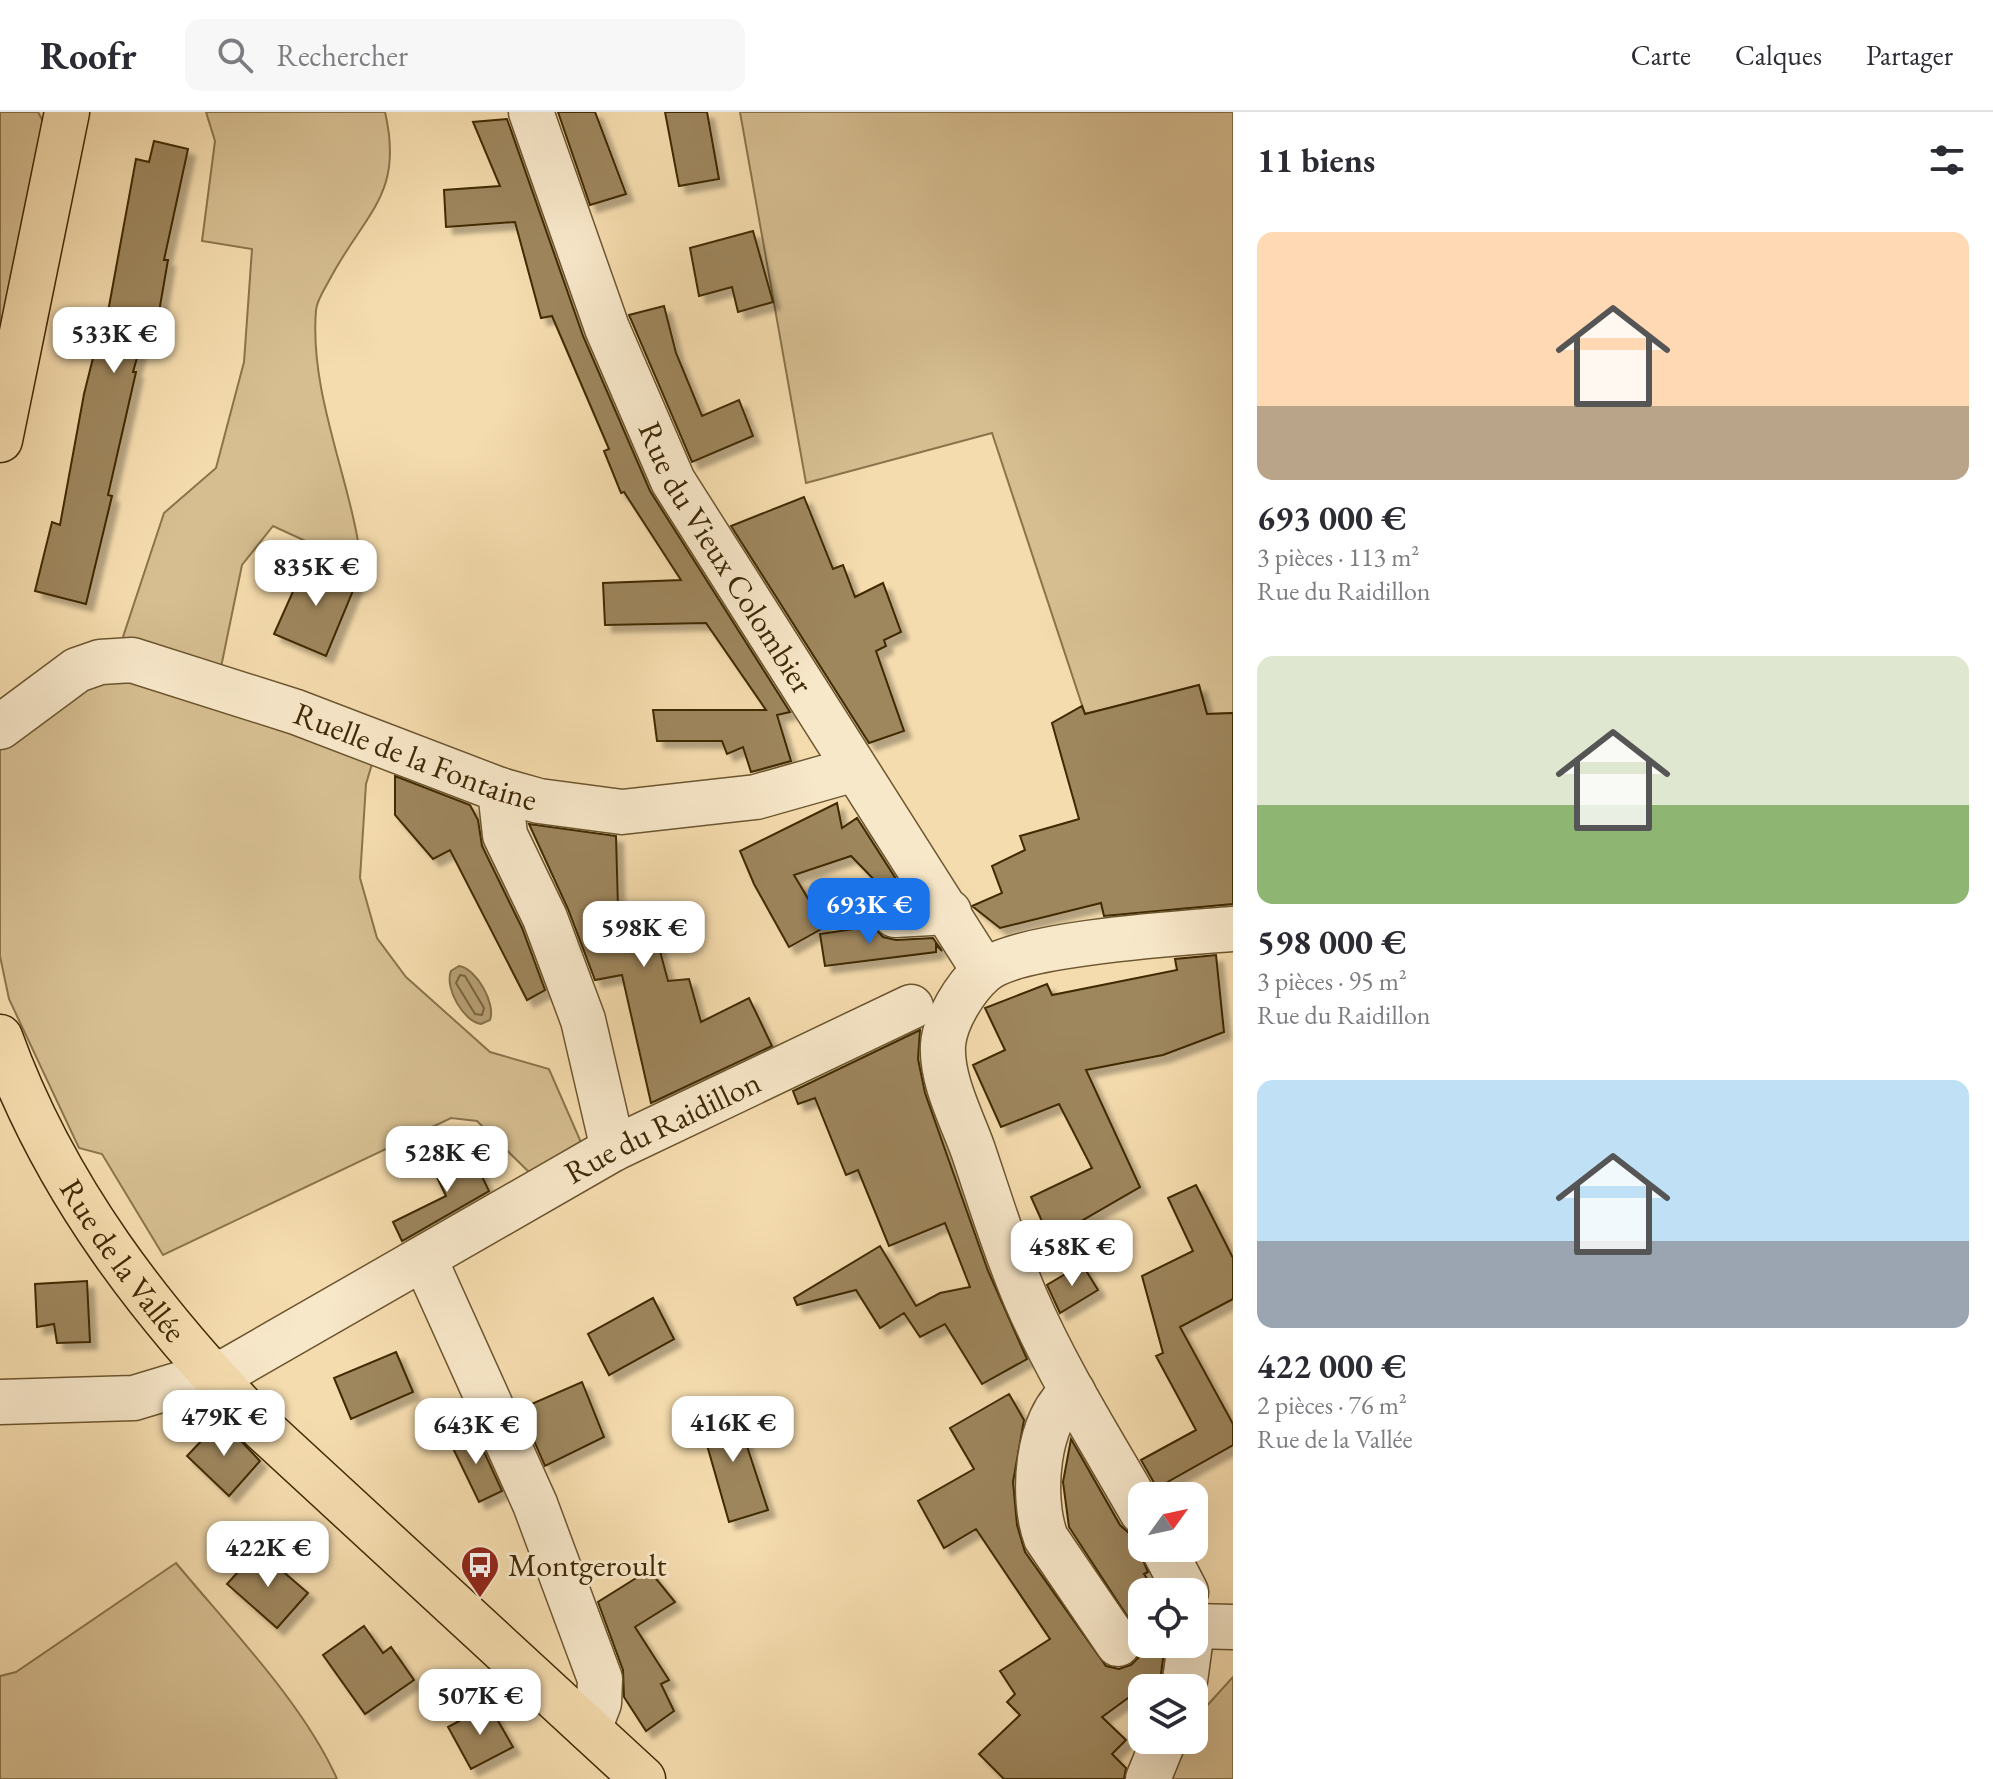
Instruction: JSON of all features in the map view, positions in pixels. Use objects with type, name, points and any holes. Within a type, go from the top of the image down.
[{"type":"main road","points":[[0,440],[67,112]]},
{"type":"main road","name":"Rue de la Vallée","points":[[0,1037],[36,1126],[85,1212],[150,1303],[212,1376],[262,1428],[643,1779]]},
{"type":"street","name":"Rue du Vieux Colombier","points":[[531,112],[607,328],[666,468],[984,971]]},
{"type":"street","name":"Ruelle de la Fontaine","points":[[0,727],[77,670],[100,662],[132,660],[296,712],[500,790],[539,801],[622,812],[756,797],[855,769]]},
{"type":"street","points":[[500,790],[505,835],[545,918],[583,1020],[613,1149]]},
{"type":"street","points":[[895,915],[949,912]]},
{"type":"street","points":[[1128,1488],[1073,1392],[1026,1298],[944,1064],[943,1045],[948,1024],[965,995],[984,971],[1002,963],[1076,945],[1233,929]]},
{"type":"street","name":"Rue du Raidillon","points":[[0,1402],[134,1398],[212,1376],[425,1260],[613,1149],[911,1007]]},
{"type":"street","points":[[425,1260],[535,1504],[600,1679],[599,1703],[589,1729]]},
{"type":"street","points":[[1073,1392],[1061,1400],[1050,1420],[1036,1489],[1039,1521],[1046,1538],[1118,1644]]},
{"type":"street","points":[[1208,1626],[1233,1627]]},
{"type":"street","points":[[1148,1779],[1158,1754]]},
{"type":"shaded area","points":[[0,112],[38,112],[45,125],[0,342]]},
{"type":"shaded area","points":[[206,112],[385,112],[390,140],[390,163],[378,201],[331,277],[316,310],[319,374],[362,567],[273,526],[242,565],[219,677],[121,643],[164,513],[216,468],[244,362],[252,249],[202,241],[215,141]]},
{"type":"shaded area","points":[[740,112],[1233,112],[1233,713],[1207,714],[1199,685],[1085,714],[992,433],[806,483]]},
{"type":"shaded area","points":[[122,676],[375,754],[366,784],[360,878],[377,938],[406,977],[490,1052],[549,1069],[580,1140],[582,1155],[537,1180],[477,1121],[451,1118],[163,1255],[102,1154],[79,1148],[9,999],[0,956],[0,738],[80,680]]},
{"type":"shaded area","points":[[176,1563],[286,1695],[323,1751],[337,1779],[0,1779],[0,1676],[16,1672]]},
{"type":"shaded area","points":[[1233,1677],[1233,1779],[1170,1779],[1180,1754],[1208,1754],[1208,1705]]},
{"type":"water","points":[[459,966],[472,973],[483,987],[490,1005],[490,1020],[481,1024],[475,1022],[457,1003],[450,978],[451,971]]},
{"type":"building","points":[[558,112],[595,112],[626,194],[590,205]]},
{"type":"building","points":[[665,112],[707,112],[719,179],[679,186]]},
{"type":"building","points":[[507,119],[583,336],[650,491],[790,712],[777,715],[791,761],[751,772],[743,747],[727,754],[722,741],[657,741],[653,710],[766,710],[706,623],[605,625],[603,583],[681,580],[624,492],[621,493],[604,451],[609,449],[552,316],[541,318],[515,222],[446,227],[444,190],[500,186],[473,122]]},
{"type":"building","points":[[154,141],[188,149],[164,260],[168,260],[159,312],[158,316],[149,315],[133,372],[136,372],[108,495],[112,496],[86,604],[35,591],[52,522],[60,525],[84,394],[98,338],[103,339],[136,159],[149,162]]},
{"type":"building","points":[[753,231],[773,302],[738,312],[732,287],[699,296],[690,248]]},
{"type":"building","points":[[664,306],[676,353],[702,416],[739,400],[753,436],[692,462],[629,315]]},
{"type":"building","points":[[804,497],[833,569],[843,565],[855,597],[883,583],[901,632],[884,640],[886,646],[876,651],[904,731],[869,743],[731,526]]},
{"type":"building","points":[[307,560],[357,581],[326,656],[274,634]]},
{"type":"building","points":[[1199,685],[1207,714],[1233,713],[1233,904],[1104,916],[1101,903],[1000,928],[972,906],[1002,893],[992,866],[1025,850],[1020,836],[1079,819],[1052,723],[1082,706],[1085,714]]},
{"type":"building","points":[[395,776],[470,805],[478,820],[482,846],[522,928],[545,990],[527,1000],[450,850],[433,859],[395,815]]},
{"type":"building","points":[[837,803],[842,828],[857,818],[903,890],[886,892],[851,856],[794,875],[825,927],[789,947],[754,884],[740,851]]},
{"type":"building","points":[[529,824],[616,836],[618,907],[648,906],[668,981],[689,979],[701,1022],[749,998],[772,1046],[651,1103],[622,975],[595,980],[568,909]]},
{"type":"building","points":[[873,926],[883,937],[896,940],[933,938],[942,951],[936,945],[936,952],[825,966],[820,934]]},
{"type":"building","points":[[1216,955],[1224,1032],[1163,1055],[1086,1070],[1140,1187],[1050,1239],[1031,1197],[1092,1168],[1059,1104],[1001,1127],[973,1065],[1005,1050],[985,1008],[1047,984],[1052,995],[1177,970],[1175,959]]},
{"type":"building","points":[[920,1030],[918,1059],[925,1093],[988,1271],[1027,1359],[982,1384],[945,1324],[920,1337],[904,1313],[880,1328],[856,1290],[797,1305],[794,1298],[880,1246],[916,1306],[940,1293],[970,1287],[945,1223],[889,1246],[858,1170],[846,1175],[815,1098],[798,1104],[793,1091]]},
{"type":"building","points":[[469,1149],[489,1191],[402,1241],[393,1222],[446,1196],[432,1167]]},
{"type":"building","points":[[1196,1185],[1233,1258],[1233,1299],[1180,1327],[1233,1424],[1233,1445],[1168,1482],[1154,1482],[1141,1460],[1196,1430],[1156,1356],[1163,1353],[1142,1276],[1193,1251],[1168,1198]]},
{"type":"building","points":[[1082,1264],[1098,1290],[1060,1313],[1047,1285]]},
{"type":"building","points":[[87,1281],[90,1342],[57,1343],[54,1324],[37,1327],[35,1284]]},
{"type":"building","points":[[653,1298],[674,1339],[609,1375],[588,1334]]},
{"type":"building","points":[[396,1352],[413,1392],[351,1419],[334,1378]]},
{"type":"building","points":[[582,1382],[604,1437],[545,1466],[520,1409]]},
{"type":"building","points":[[1009,1394],[1024,1420],[1013,1482],[1017,1525],[1025,1552],[1106,1666],[1119,1669],[1131,1665],[1138,1658],[1163,1658],[1161,1674],[1128,1674],[1128,1698],[1102,1717],[1126,1740],[1112,1754],[1126,1768],[1124,1779],[1004,1779],[979,1754],[1020,1715],[1007,1702],[1015,1694],[1000,1671],[1050,1639],[976,1529],[944,1548],[918,1501],[974,1469],[950,1428]]},
{"type":"building","points":[[733,1404],[768,1510],[729,1522],[699,1417]]},
{"type":"building","points":[[221,1420],[260,1461],[229,1496],[187,1456]]},
{"type":"building","points":[[474,1430],[502,1491],[479,1502],[450,1442]]},
{"type":"building","points":[[1071,1439],[1120,1525],[1128,1532],[1128,1562],[1144,1562],[1148,1572],[1144,1574],[1147,1578],[1128,1578],[1128,1618],[1069,1527],[1063,1482]]},
{"type":"building","points":[[258,1550],[308,1593],[277,1628],[227,1584]]},
{"type":"building","points":[[649,1570],[675,1602],[635,1627],[669,1680],[661,1684],[674,1711],[646,1731],[624,1697],[623,1670],[598,1602]]},
{"type":"building","points":[[364,1626],[383,1653],[391,1647],[414,1680],[365,1714],[323,1655]]},
{"type":"building","points":[[489,1705],[513,1747],[471,1769],[448,1727]]},
{"type":"place","name":"Montgeroult","points":[[480,1599]]}]
